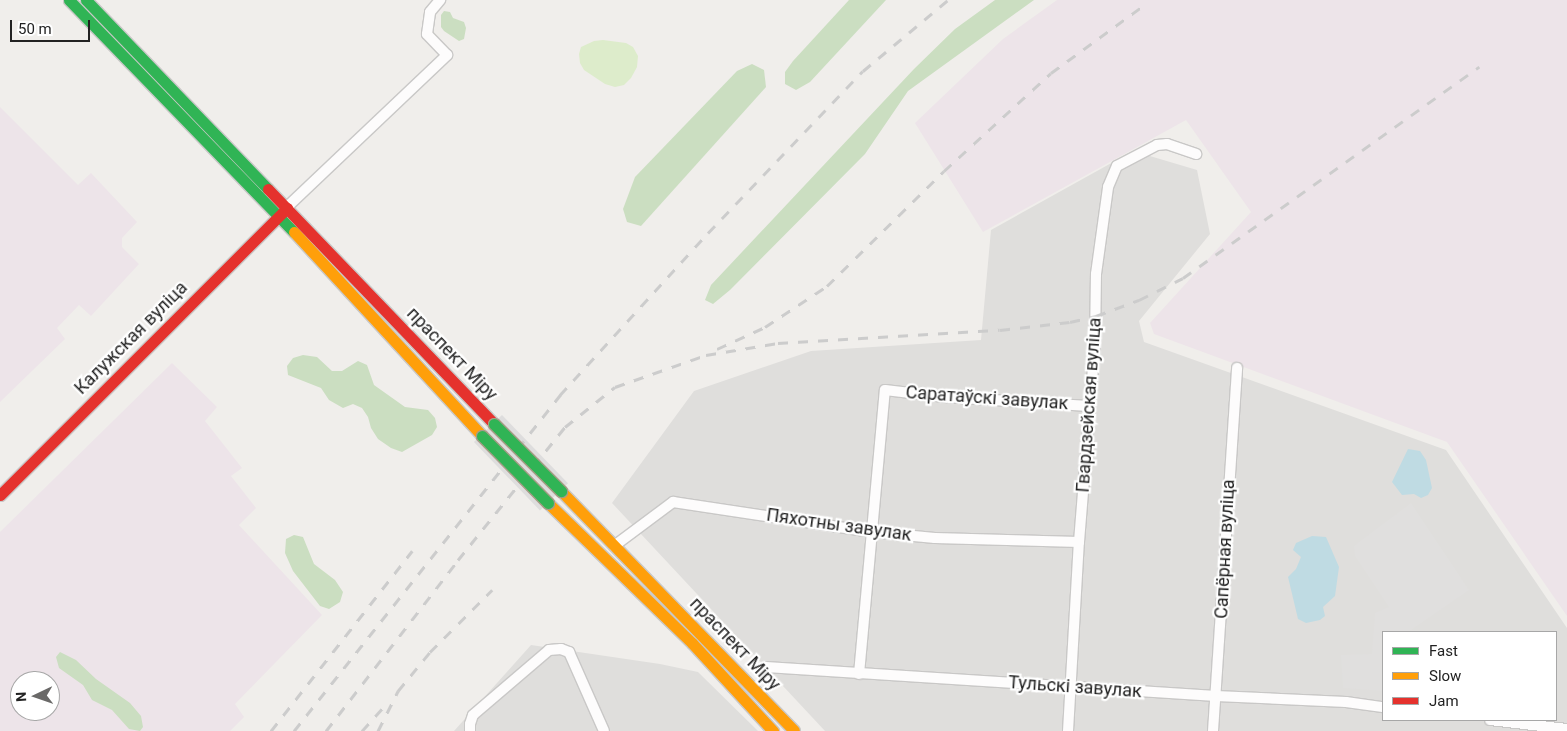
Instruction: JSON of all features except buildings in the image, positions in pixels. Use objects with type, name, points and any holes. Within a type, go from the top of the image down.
[{"type":"main road","name":"праспект Міру","points":[[69,0],[278,215],[482,436],[692,643],[774,731]]},
{"type":"main road","name":"праспект Міру","points":[[86,0],[494,424],[702,634],[794,731]]},
{"type":"main road","name":"Калужская вуліца","points":[[0,495],[287,207]]},
{"type":"street","points":[[287,207],[447,55],[428,34],[430,12],[440,0]]},
{"type":"street","name":"Гвардзейская вуліца","points":[[1068,731],[1079,542],[1095,344],[1096,274],[1108,187],[1117,166],[1157,146],[1167,144],[1196,154]]},
{"type":"street","name":"Сапёрная вуліца","points":[[1213,731],[1237,368]]},
{"type":"street","name":"Саратаўскі завулак","points":[[872,532],[885,390],[945,397],[1089,406]]},
{"type":"street","name":"Пяхотны завулак","points":[[614,546],[673,502],[872,532],[935,538],[1079,542]]},
{"type":"street","points":[[859,674],[872,532]]},
{"type":"street","points":[[470,731],[473,715],[549,650],[561,649],[569,652],[604,731]]},
{"type":"street","name":"Тульскі завулак","points":[[766,667],[1216,696],[1346,702],[1382,707]]},
{"type":"street","points":[[1499,721],[1567,729]]},
{"type":"shaded area","points":[[1057,0],[1567,0],[1567,616],[1447,442],[1154,334],[1150,323],[1251,212],[1186,120],[983,232],[915,123],[1003,39]]},
{"type":"shaded area","points":[[0,107],[78,185],[91,173],[137,222],[122,238],[122,247],[139,264],[91,316],[79,305],[57,328],[65,339],[0,402]]},
{"type":"shaded area","points":[[1133,151],[1197,170],[1210,234],[1139,321],[1144,342],[1446,450],[1567,628],[1567,731],[825,731],[612,503],[694,391],[811,351],[981,340],[991,230]]},
{"type":"shaded area","points":[[172,363],[217,407],[205,421],[242,468],[231,476],[256,508],[239,525],[322,615],[235,704],[244,717],[230,731],[0,731],[0,532]]},
{"type":"shaded area","points":[[1411,503],[1469,590],[1409,631],[1382,631],[1382,691],[1343,688],[1341,655],[1372,654],[1375,613],[1389,607],[1355,556],[1354,546]]},
{"type":"shaded area","points":[[531,645],[660,664],[698,672],[758,731],[454,731]]},
{"type":"green space","points":[[849,0],[886,0],[810,82],[796,90],[785,84],[785,72],[793,61]]},
{"type":"green space","points":[[995,0],[1034,0],[908,91],[865,154],[730,290],[713,304],[705,300],[711,285],[914,69],[955,29]]},
{"type":"green space","points":[[444,11],[450,12],[453,18],[464,22],[466,28],[464,39],[459,41],[441,27],[441,15]]},
{"type":"green space","points":[[603,40],[626,43],[633,47],[638,56],[637,67],[631,78],[624,85],[615,87],[605,84],[584,70],[580,63],[579,54],[581,47],[594,41]]},
{"type":"green space","points":[[752,64],[764,70],[766,87],[641,226],[627,222],[623,209],[635,177],[737,71]]},
{"type":"green space","points":[[303,355],[317,357],[332,371],[342,371],[358,361],[367,365],[374,385],[405,407],[428,410],[435,418],[437,427],[432,435],[402,452],[391,448],[378,439],[362,408],[353,404],[343,408],[329,400],[321,388],[288,375],[287,366],[293,358]]},
{"type":"green space","points":[[294,535],[303,537],[314,564],[335,580],[343,592],[340,602],[329,609],[320,606],[293,571],[285,553],[286,539]]},
{"type":"green space","points":[[60,652],[76,660],[96,679],[130,703],[141,716],[143,727],[140,731],[129,729],[112,710],[92,700],[83,685],[59,668],[56,657]]},
{"type":"water","points":[[1408,449],[1420,451],[1426,460],[1432,488],[1428,495],[1421,498],[1414,494],[1402,495],[1392,482]]},
{"type":"water","points":[[1312,536],[1326,537],[1339,567],[1335,596],[1323,607],[1325,616],[1320,620],[1306,623],[1298,619],[1288,577],[1296,569],[1301,557],[1293,550],[1296,543]]},
{"type":"pier","points":[[502,415],[568,483],[540,510],[474,442]]},
{"type":"railway","points":[[294,731],[560,395],[708,233],[863,71],[948,0]]},
{"type":"railway","points":[[717,349],[765,327],[827,286],[944,171],[1051,73],[1147,3]]},
{"type":"railway","points":[[326,731],[458,560],[565,427],[615,387],[706,355],[778,343],[1000,330],[1070,322],[1096,316],[1139,300],[1183,278],[1479,67]]},
{"type":"railway","points":[[271,731],[412,551]]},
{"type":"railway","points":[[378,731],[398,691],[430,652],[492,590]]},
{"type":"railway","points":[[362,731],[388,702]]},
{"type":"traffic: fast","points":[[69,0],[294,232]]},
{"type":"traffic: fast","points":[[86,0],[268,189]]},
{"type":"traffic: fast","points":[[494,424],[561,491]]},
{"type":"traffic: fast","points":[[482,436],[548,503]]},
{"type":"traffic: slow","points":[[294,232],[482,436]]},
{"type":"traffic: slow","points":[[561,491],[794,731]]},
{"type":"traffic: slow","points":[[548,503],[692,643],[773,731]]},
{"type":"traffic: jam","points":[[268,189],[494,424]]},
{"type":"traffic: jam","points":[[0,495],[287,208]]}]
